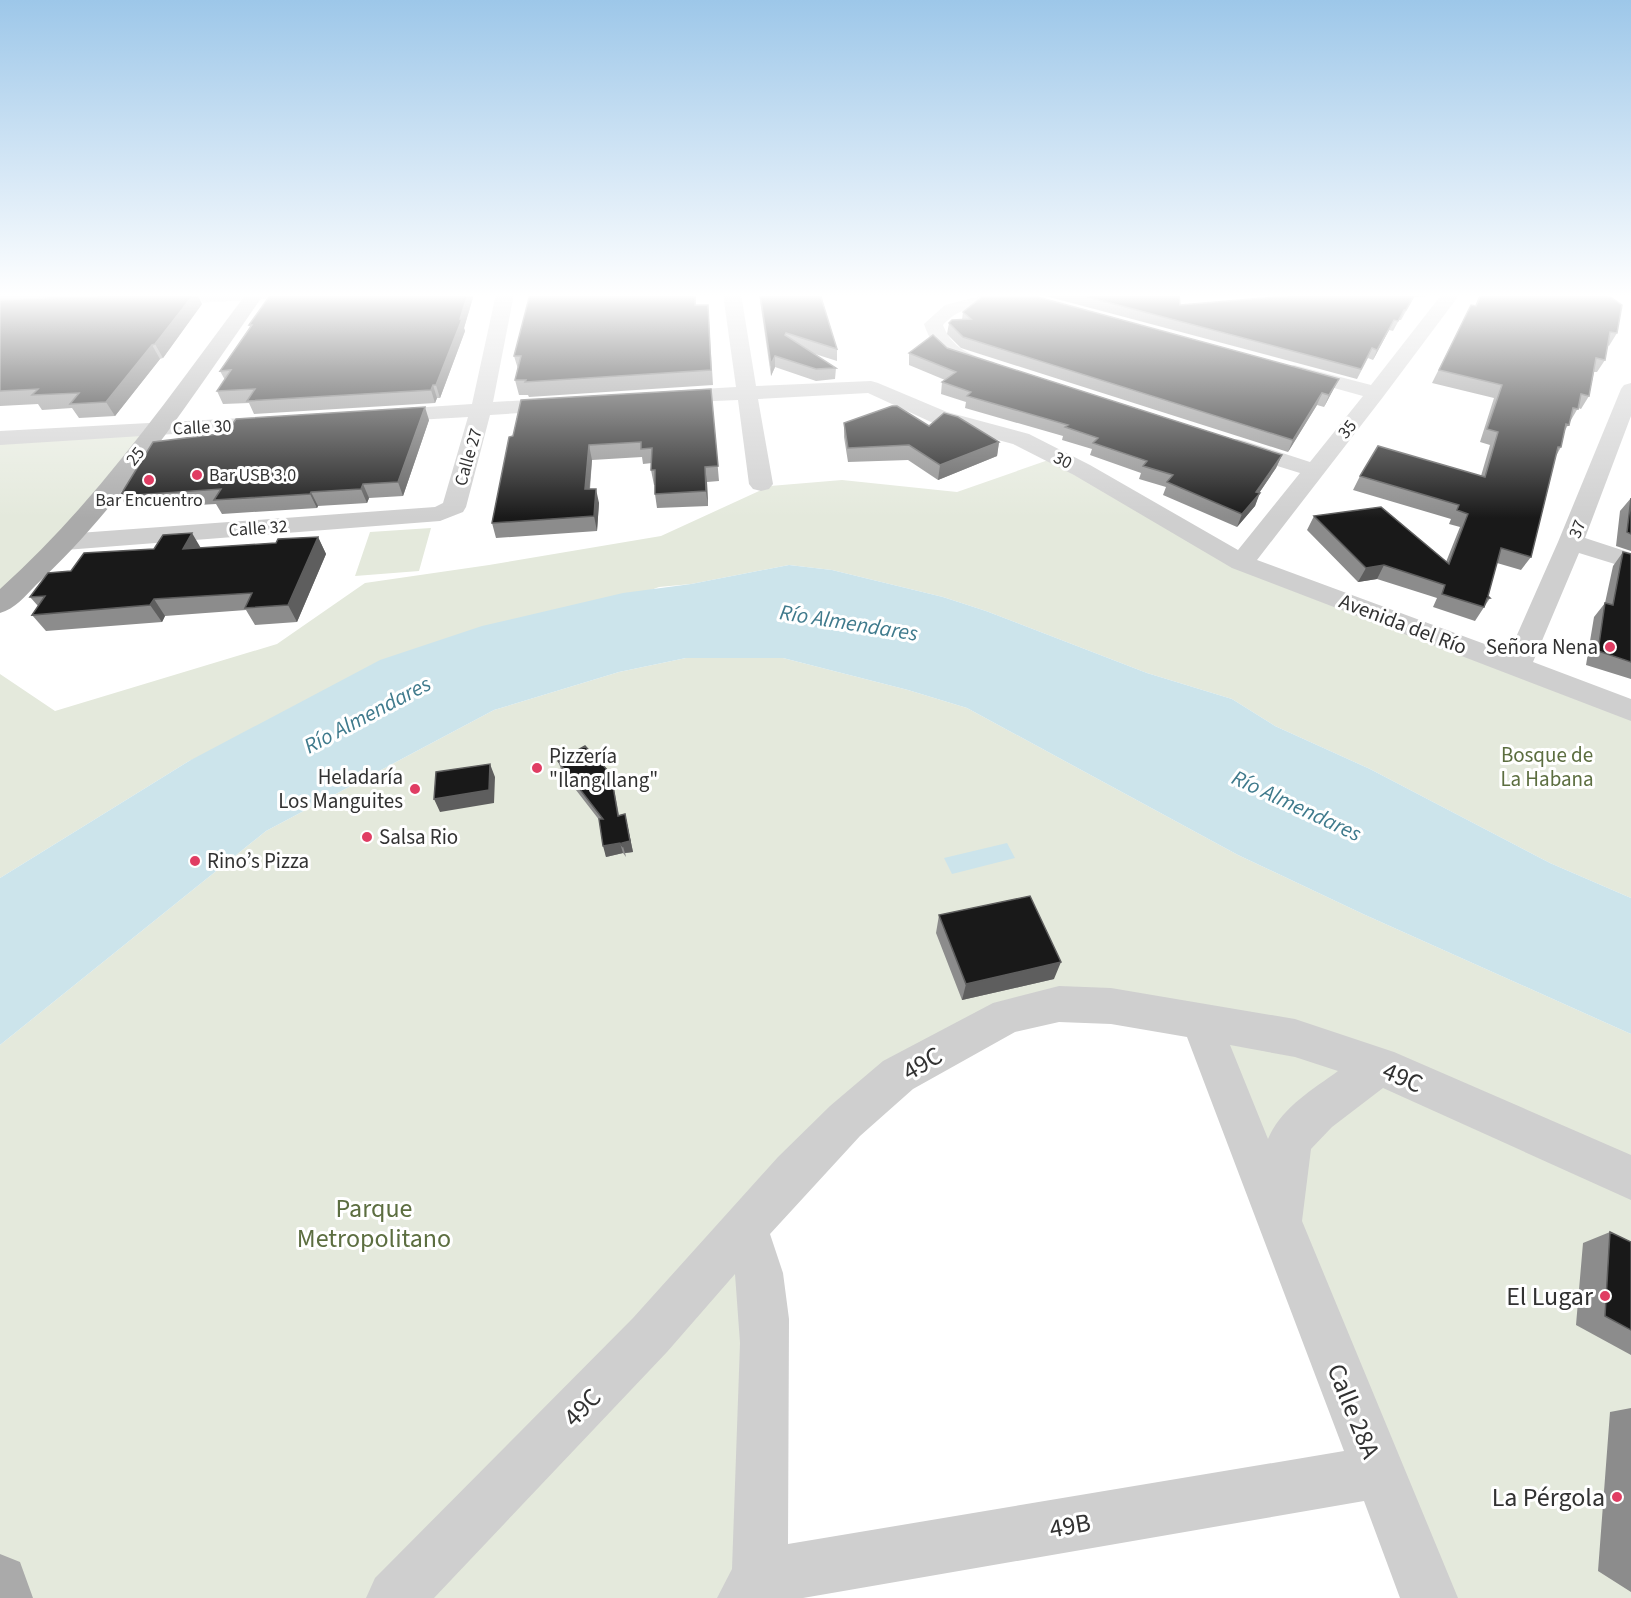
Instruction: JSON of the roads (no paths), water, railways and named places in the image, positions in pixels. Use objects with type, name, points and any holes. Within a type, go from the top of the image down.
[{"type":"main road","name":"25","points":[[0,604],[65,542],[155,429],[199,369]]},
{"type":"main road","points":[[0,1582],[4,1598]]},
{"type":"street","name":"Calle 27","points":[[450,511],[454,507],[482,410],[490,369]]},
{"type":"street","points":[[743,369],[761,484]]},
{"type":"street","points":[[996,369],[1006,372]]},
{"type":"street","points":[[1288,369],[1376,393]]},
{"type":"street","name":"35","points":[[1241,562],[1395,369]]},
{"type":"street","name":"30","points":[[747,392],[871,387],[939,417],[1021,439],[1082,470],[1241,562]]},
{"type":"street","name":"37","points":[[1517,667],[1571,542],[1621,449],[1631,389]]},
{"type":"street","points":[[643,399],[747,392]]},
{"type":"street","points":[[365,417],[585,403]]},
{"type":"street","name":"Calle 30","points":[[0,438],[295,421]]},
{"type":"street","points":[[1222,441],[1313,470]]},
{"type":"street","name":"Calle 32","points":[[65,542],[440,514],[450,511]]},
{"type":"street","points":[[1571,542],[1631,561]]},
{"type":"street","name":"Avenida del Río","points":[[1241,562],[1631,710]]},
{"type":"street","name":"49C","points":[[395,1598],[650,1335],[794,1173],[845,1121],[898,1076],[1007,1016],[1059,1004],[1111,1006],[1296,1038],[1379,1066],[1631,1178]]},
{"type":"street","name":"Calle 28A","points":[[1201,1023],[1429,1598]]},
{"type":"street","name":"Calle 28A","points":[[1280,1223],[1290,1139],[1317,1112],[1379,1066]]},
{"type":"street","name":"49B","points":[[746,1228],[757,1254],[764,1293],[753,1588],[1379,1472]]},
{"type":"water","name":"Río Almendares","points":[[789,565],[832,570],[943,597],[986,611],[1147,673],[1232,699],[1275,726],[1370,769],[1550,863],[1631,898],[1631,1034],[1363,914],[1238,855],[967,708],[908,690],[783,658],[686,658],[619,672],[494,710],[266,831],[0,1045],[0,878],[189,761],[380,660],[482,626],[623,593],[691,584]]},
{"type":"water","points":[[1007,843],[1015,858],[952,874],[944,858]]},
{"type":"place","name":"Bar USB 3.0","points":[[197,475]]},
{"type":"place","name":"Bar Encuentro","points":[[149,480]]},
{"type":"place","name":"Señora Nena","points":[[1610,647]]},
{"type":"place","name":"Pizzería \"Ilang Ilang\"","points":[[537,768]]},
{"type":"place","name":"Heladaría Los Manguites","points":[[415,789]]},
{"type":"place","name":"Salsa Rio","points":[[367,837]]},
{"type":"place","name":"Rino’s Pizza","points":[[195,861]]},
{"type":"place","name":"El Lugar","points":[[1605,1296]]},
{"type":"place","name":"La Pérgola","points":[[1617,1497]]},
{"type":"park label","name":"Bosque de La Habana","points":[[1547,767]]},
{"type":"park label","name":"Parque Metropolitano","points":[[374,1223]]}]
